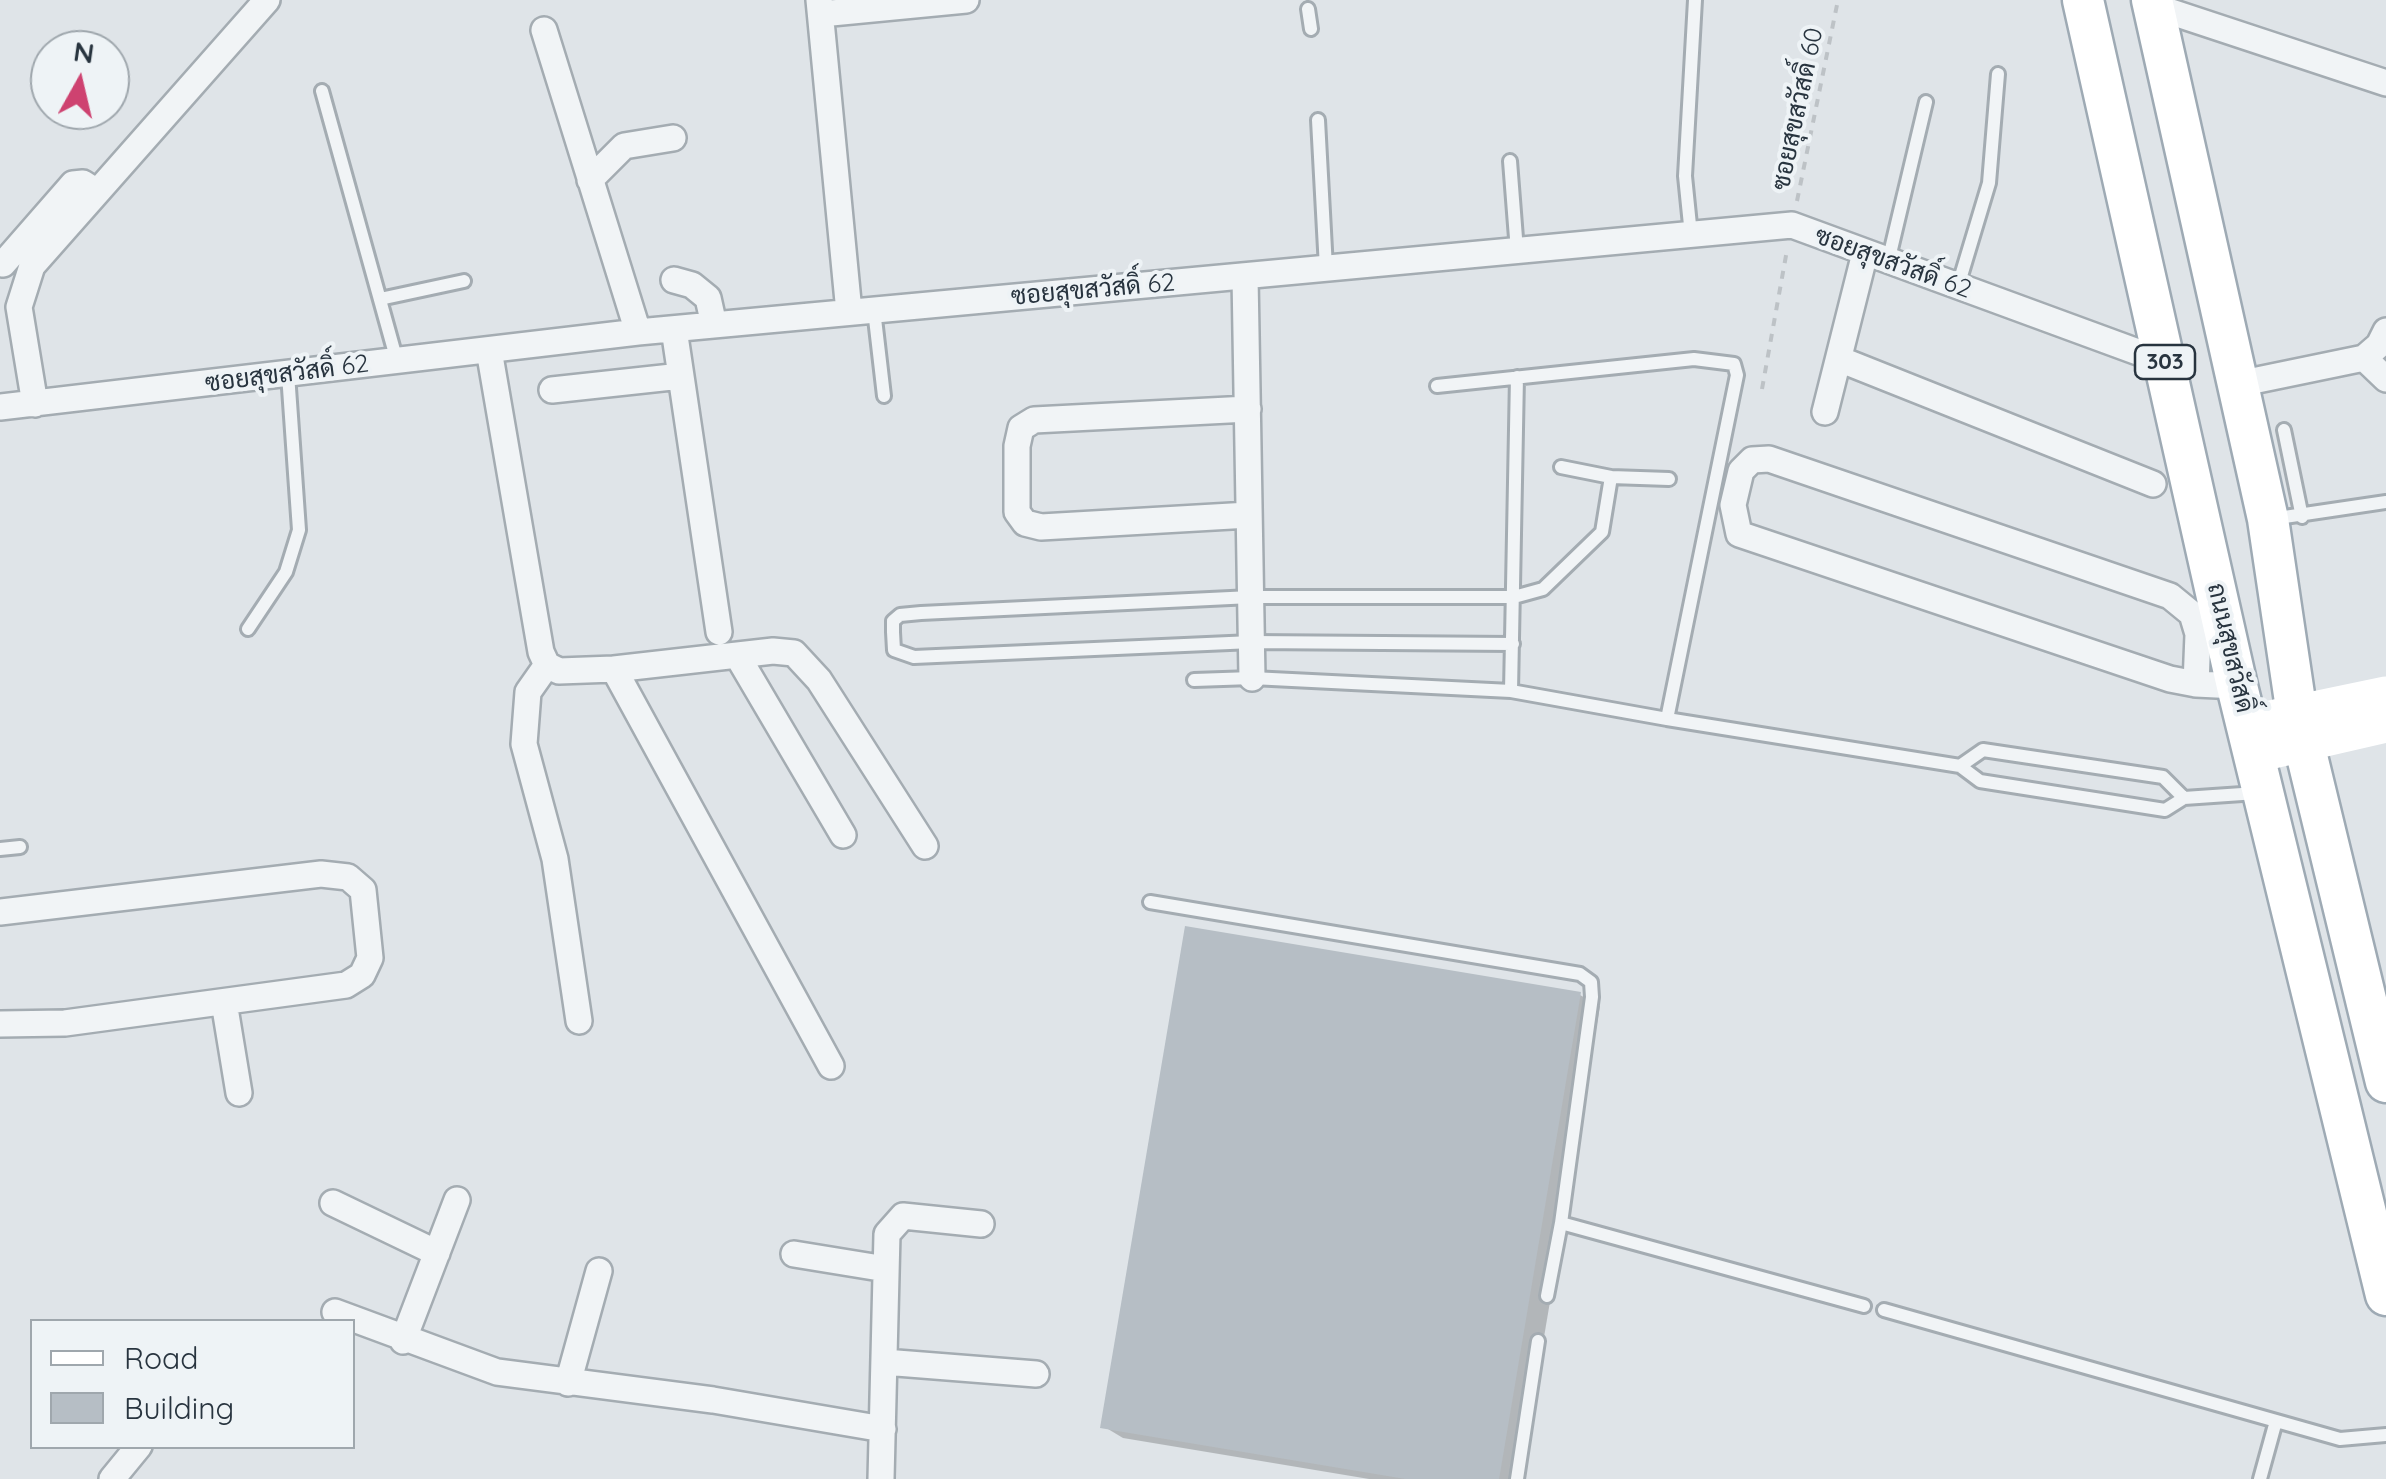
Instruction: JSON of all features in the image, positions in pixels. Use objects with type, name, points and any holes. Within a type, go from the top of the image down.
[{"type":"main road","name":"ถนนสุขสวัสดิ์","points":[[2083,0],[2251,739],[2386,1294]]},
{"type":"main road","name":"ถนนสุขสวัสดิ์","points":[[2153,3],[2238,384],[2285,518],[2301,729],[2386,1082]]},
{"type":"main road","points":[[2301,729],[2386,694]]},
{"type":"main road","points":[[2251,739],[2301,729],[2386,725]]},
{"type":"street","points":[[35,404],[19,308],[22,285],[32,266],[268,0]]},
{"type":"street","points":[[861,311],[820,7],[966,0]]},
{"type":"street","points":[[2153,3],[2386,83]]},
{"type":"street","points":[[544,30],[638,332]]},
{"type":"street","points":[[590,180],[624,146],[673,138]]},
{"type":"street","points":[[3,264],[73,184],[83,183],[97,192]]},
{"type":"street","name":"ซอยสุขสวัสดิ์ 62","points":[[0,408],[638,332],[1792,225],[2165,362]]},
{"type":"street","points":[[1825,412],[1838,359],[1876,258]]},
{"type":"street","points":[[1245,276],[1252,678]]},
{"type":"street","points":[[674,280],[692,285],[708,298],[714,325]]},
{"type":"street","points":[[674,329],[719,632]]},
{"type":"street","points":[[2238,384],[2364,358],[2379,346],[2386,331]]},
{"type":"street","points":[[489,350],[540,652],[548,665],[559,671],[614,669],[737,655],[794,653],[925,846]]},
{"type":"street","points":[[2364,358],[2386,379]]},
{"type":"street","points":[[1838,359],[2153,484]]},
{"type":"street","points":[[552,390],[681,376]]},
{"type":"street","points":[[1248,409],[1034,420],[1021,428],[1017,512],[1025,522],[1041,527],[1250,515]]},
{"type":"street","points":[[2196,684],[2198,634],[2192,614],[2170,596],[1769,460],[1752,460],[1740,471],[1733,505],[1740,534],[2196,684],[2251,739]]},
{"type":"street","points":[[737,655],[843,835]]},
{"type":"street","points":[[548,665],[528,692],[524,744],[554,858],[579,1021]]},
{"type":"street","points":[[614,669],[831,1066]]},
{"type":"street","points":[[0,912],[321,874],[348,877],[362,890],[370,958],[362,974],[346,985],[65,1023],[0,1024]]},
{"type":"street","points":[[224,1002],[238,1093]]},
{"type":"street","points":[[403,1341],[457,1200]]},
{"type":"street","points":[[333,1203],[437,1253]]},
{"type":"street","points":[[881,1479],[888,1234],[904,1216],[981,1224]]},
{"type":"street","points":[[794,1254],[886,1270]]},
{"type":"street","points":[[568,1383],[599,1271]]},
{"type":"street","points":[[334,1312],[351,1319]]},
{"type":"street","points":[[355,1321],[497,1372],[725,1402],[883,1429]]},
{"type":"street","points":[[884,1362],[1036,1374]]},
{"type":"street","points":[[112,1479],[137,1449]]},
{"type":"lane","points":[[1691,235],[1686,176],[1695,0]]},
{"type":"lane","points":[[1308,9],[1311,29]]},
{"type":"lane","points":[[1958,287],[1990,183],[1998,74]]},
{"type":"lane","points":[[322,90],[397,361]]},
{"type":"lane","points":[[1876,258],[1926,102]]},
{"type":"lane","points":[[1318,120],[1326,268]]},
{"type":"lane","points":[[1510,161],[1517,251]]},
{"type":"lane","points":[[380,300],[464,281]]},
{"type":"lane","points":[[861,311],[884,396]]},
{"type":"lane","points":[[1438,386],[1694,359],[1734,364],[1737,375],[1666,719]]},
{"type":"lane","points":[[248,629],[286,572],[299,530],[288,374]]},
{"type":"lane","points":[[1511,691],[1518,377]]},
{"type":"lane","points":[[2284,430],[2285,518],[2386,502]]},
{"type":"lane","points":[[1561,467],[1611,477],[1669,480]]},
{"type":"lane","points":[[1513,644],[1252,642],[914,657],[894,650],[892,632],[893,621],[909,614],[1251,597],[1514,597],[1543,588],[1602,532],[1611,477]]},
{"type":"lane","points":[[1194,680],[1252,678],[1511,691],[1960,766],[1980,781],[2166,810],[2251,739]]},
{"type":"lane","points":[[1960,766],[1983,750],[2001,752],[2163,777],[2184,798]]},
{"type":"lane","points":[[0,849],[20,847]]},
{"type":"lane","points":[[1150,902],[1560,968],[1591,982],[1561,1222],[1547,1296]]},
{"type":"lane","points":[[1561,1222],[1864,1306]]},
{"type":"lane","points":[[1884,1310],[2340,1439],[2386,1435]]},
{"type":"lane","points":[[1516,1479],[1538,1341]]},
{"type":"lane","points":[[2260,1479],[2276,1421]]},
{"type":"path","name":"ซอยสุขสวัสดิ์ 60","points":[[1762,390],[1838,0]]},
{"type":"building","points":[[1185,926],[1581,992],[1499,1479],[1406,1479],[1100,1428]]}]
